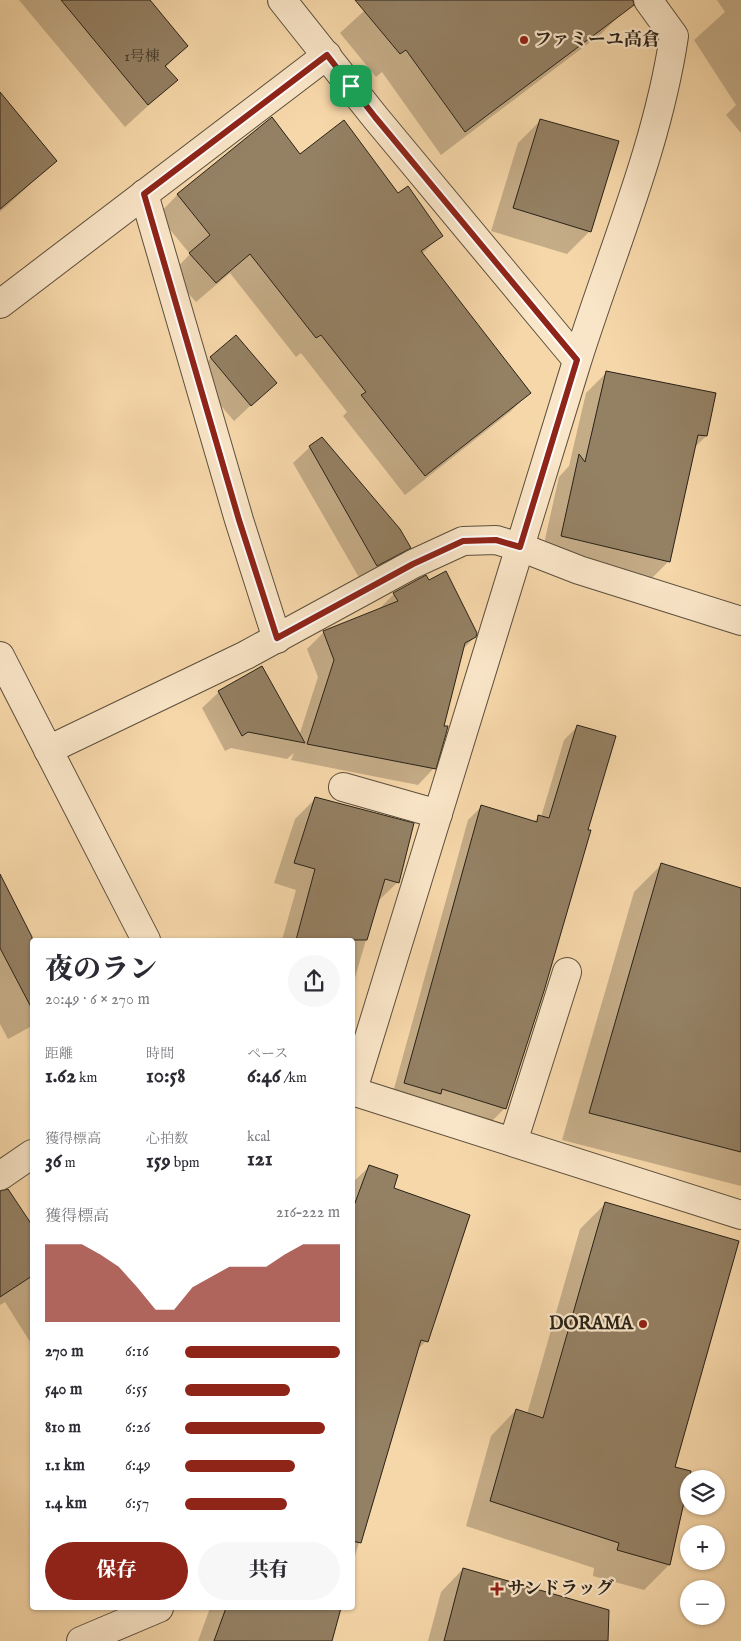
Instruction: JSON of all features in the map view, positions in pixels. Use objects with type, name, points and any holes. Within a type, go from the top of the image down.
[{"type":"street","points":[[282,0],[375,117],[577,360]]},
{"type":"street","points":[[355,1085],[577,360],[638,183],[668,78],[674,36],[648,0]]},
{"type":"street","points":[[0,304],[327,55]]},
{"type":"street","points":[[144,194],[239,520],[277,638]]},
{"type":"street","points":[[48,750],[277,638],[413,564],[463,541],[496,540],[520,547],[579,570],[741,621]]},
{"type":"street","points":[[0,656],[145,938]]},
{"type":"street","points":[[343,787],[438,814]]},
{"type":"street","points":[[513,1142],[567,972]]},
{"type":"street","points":[[355,1093],[741,1215]]},
{"type":"street","points":[[0,1176],[30,1155]]},
{"type":"street","points":[[81,1641],[154,1610]]},
{"type":"building","points":[[61,0],[150,0],[188,46],[165,66],[178,80],[148,105]]},
{"type":"building","name":"ファミーユ高倉","points":[[355,0],[633,0],[634,5],[465,132],[406,50],[400,54]]},
{"type":"building","points":[[0,92],[57,161],[0,209]]},
{"type":"building","points":[[272,117],[300,154],[344,120],[398,193],[408,186],[443,236],[421,251],[531,393],[425,476],[361,395],[366,392],[321,335],[316,338],[250,254],[216,283],[189,253],[210,235],[177,194]]},
{"type":"building","points":[[540,119],[619,141],[591,232],[513,208]]},
{"type":"building","points":[[236,335],[277,383],[251,406],[210,357]]},
{"type":"building","points":[[606,371],[716,393],[707,436],[698,435],[670,562],[561,536],[579,454],[585,462]]},
{"type":"building","points":[[322,437],[400,529],[411,548],[377,566],[309,446]]},
{"type":"building","points":[[446,571],[477,633],[476,637],[465,643],[444,726],[448,726],[436,769],[307,744],[334,660],[323,631],[398,601],[393,593],[426,575],[429,580]]},
{"type":"building","points":[[262,666],[305,743],[248,732],[242,736],[218,691]]},
{"type":"building","points":[[577,725],[616,736],[544,991],[506,1109],[442,1089],[441,1094],[404,1083],[481,805],[537,822],[538,815],[549,818]]},
{"type":"building","points":[[315,797],[414,823],[399,883],[385,879],[367,940],[355,940],[355,938],[297,938],[315,869],[294,863]]},
{"type":"building","points":[[661,863],[741,888],[741,1152],[589,1113]]},
{"type":"building","points":[[0,874],[32,937],[30,938],[30,1005],[0,948]]},
{"type":"building","points":[[369,1165],[398,1175],[394,1188],[470,1215],[428,1342],[421,1340],[361,1543],[355,1542],[355,1203]]},
{"type":"building","points":[[8,1189],[30,1222],[30,1277],[0,1297],[0,1191]]},
{"type":"building","points":[[605,1202],[739,1241],[675,1467],[687,1470],[680,1470],[681,1515],[670,1565],[617,1550],[619,1543],[490,1501],[516,1409],[543,1418]]},
{"type":"building","name":"サンドラッグ","points":[[463,1568],[609,1610],[608,1641],[444,1641]]},
{"type":"building","points":[[225,1610],[340,1610],[332,1641],[214,1641]]},
{"type":"place","name":"ファミーユ高倉","points":[[524,40]]},
{"type":"place","name":"DORAMA","points":[[643,1324]]},
{"type":"place","name":"サンドラッグ","points":[[497,1589]]},
{"type":"route","points":[[327,55],[351,86],[577,360],[520,547],[496,540],[463,541],[413,564],[277,638],[239,520],[144,194],[327,55]]}]
